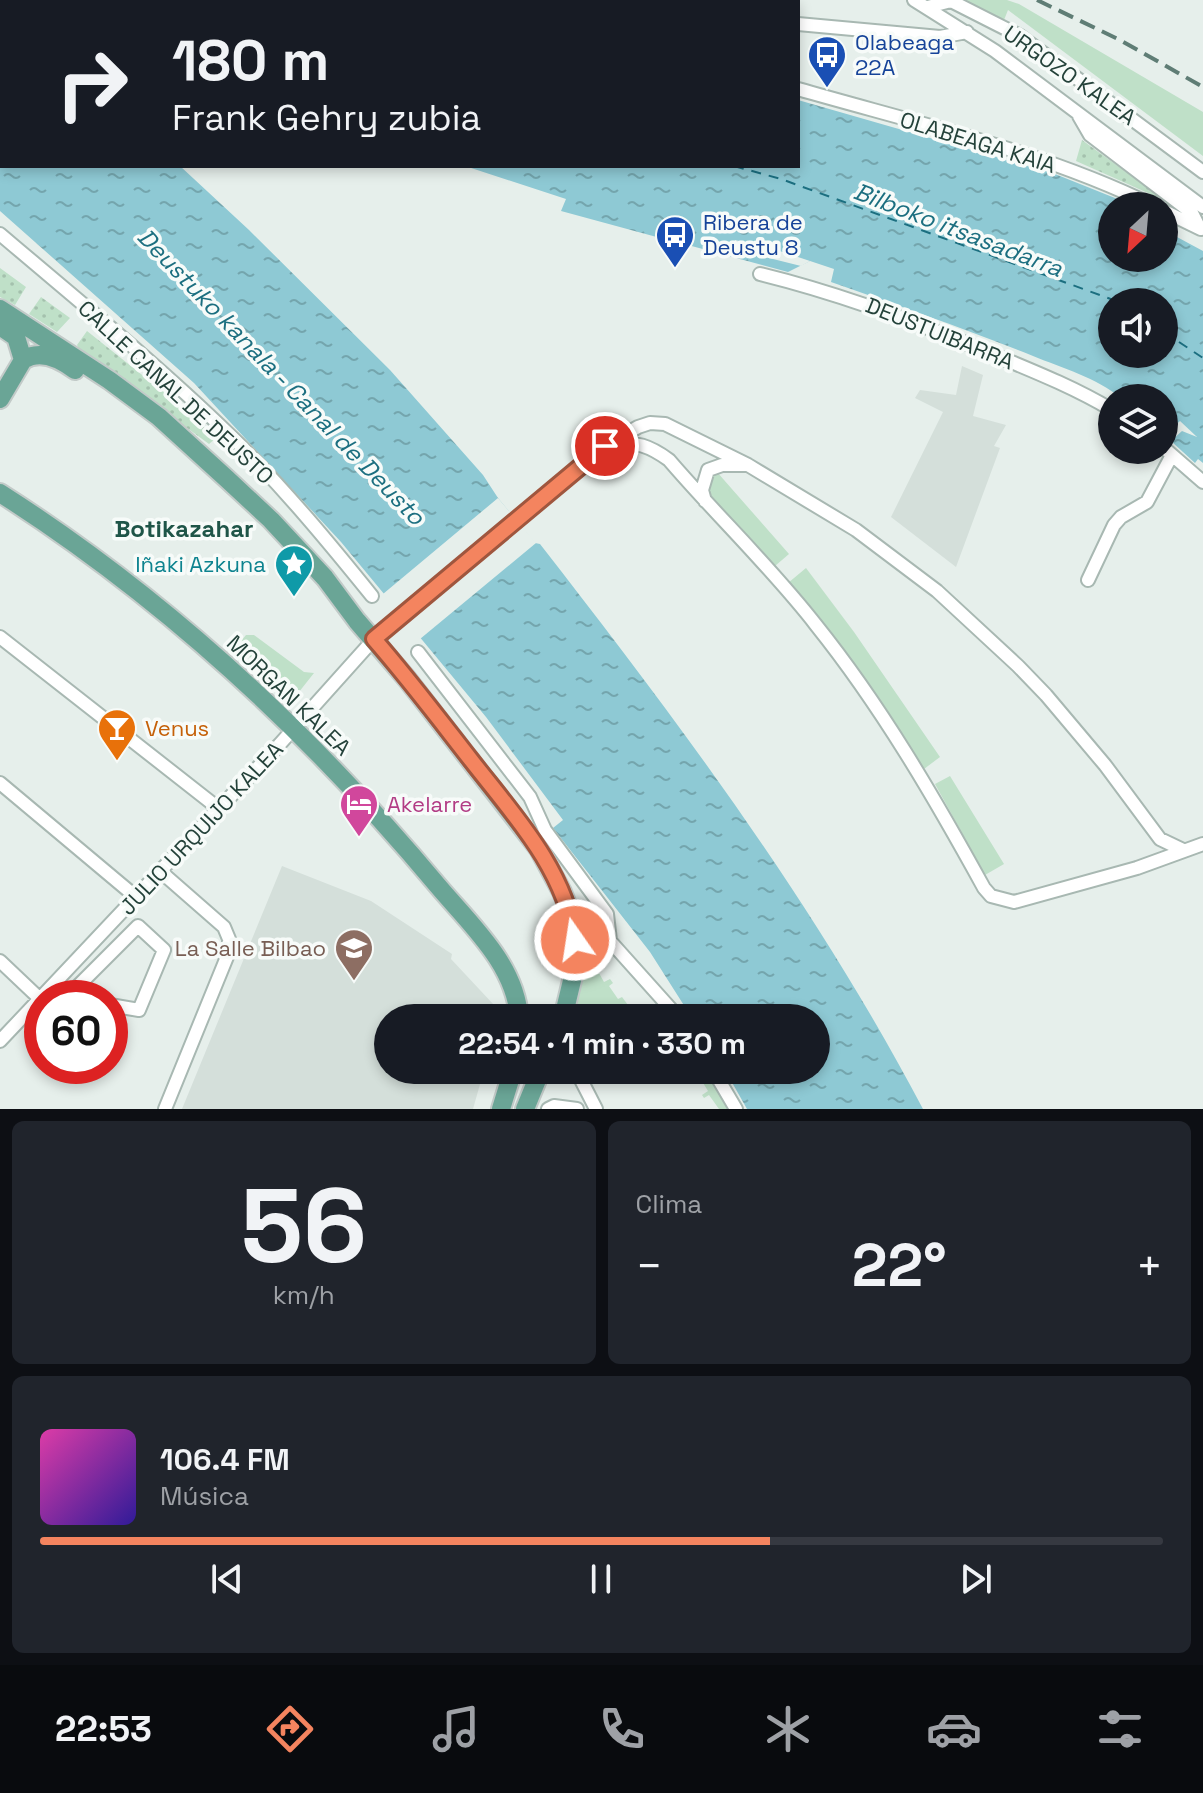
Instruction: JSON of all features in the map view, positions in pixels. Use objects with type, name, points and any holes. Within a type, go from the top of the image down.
[{"type":"main road","points":[[0,309],[109,380],[159,417],[177,437],[271,520],[325,578],[539,849],[572,917],[575,968],[567,1004]]},
{"type":"main road","points":[[0,326],[16,337],[23,360]]},
{"type":"main road","points":[[0,399],[23,360],[37,355],[65,362],[152,426],[177,437]]},
{"type":"main road","name":"MORGAN KALEA","points":[[0,493],[151,603],[275,709],[406,848],[475,929],[497,958],[518,1004]]},
{"type":"main road","points":[[501,1109],[509,1084]]},
{"type":"main road","points":[[525,1109],[535,1084]]},
{"type":"street","points":[[914,0],[967,32],[1203,207]]},
{"type":"street","name":"URGOZO KALEA","points":[[928,7],[951,1],[1020,36],[1203,172]]},
{"type":"street","points":[[800,24],[940,37],[967,32]]},
{"type":"street","name":"OLABEAGA KAIA","points":[[800,90],[1041,160],[1123,192]]},
{"type":"street","points":[[1075,111],[1086,131],[1192,213],[1201,229]]},
{"type":"street","points":[[1178,218],[1201,229]]},
{"type":"street","name":"CALLE CANAL DE DEUSTO","points":[[0,234],[239,444],[315,526],[372,596]]},
{"type":"street","name":"DEUSTUIBARRA","points":[[760,274],[850,298],[907,318],[1060,382],[1098,402]]},
{"type":"street","name":"JULIO URQUIJO KALEA","points":[[56,980],[294,729],[374,639],[605,446],[650,423],[665,424],[748,465],[856,530],[927,583],[972,622],[1046,695],[1105,765],[1160,839]]},
{"type":"street","points":[[605,446],[630,442],[646,445],[669,460],[799,603],[847,666],[915,766],[991,896],[1014,902],[1137,868],[1203,844]]},
{"type":"street","points":[[1178,461],[1203,482]]},
{"type":"street","points":[[1088,580],[1114,525],[1121,517],[1147,502],[1163,464]]},
{"type":"street","points":[[705,502],[702,490],[708,470],[722,465],[748,465]]},
{"type":"street","points":[[0,637],[218,808]]},
{"type":"street","points":[[418,652],[530,797],[545,830],[607,914],[610,941],[666,1004]]},
{"type":"street","points":[[0,783],[136,897]]},
{"type":"street","points":[[1137,868],[1155,851],[1160,839],[1183,850]]},
{"type":"street","points":[[160,871],[224,927],[229,939],[229,952],[165,1109]]},
{"type":"street","points":[[84,980],[138,926],[164,950],[139,1010],[128,1008]]},
{"type":"street","points":[[0,961],[24,984]]},
{"type":"street","name":"JULIO URQUIJO KALEA","points":[[0,1041],[24,1015]]},
{"type":"street","points":[[583,1084],[596,1109]]},
{"type":"street","points":[[721,1084],[736,1109]]},
{"type":"street","points":[[548,1109],[554,1106],[577,1109]]},
{"type":"shaded area","points":[[962,366],[983,375],[973,416],[1006,425],[994,446],[1000,448],[956,567],[891,517],[943,412],[915,398],[920,390],[956,395]]},
{"type":"shaded area","name":"La Salle Bilbao","points":[[282,866],[371,901],[452,954],[451,959],[493,1004],[374,1004],[374,1084],[480,1084],[473,1109],[182,1109]]},
{"type":"green space","points":[[965,0],[1007,0],[1019,4],[1203,112],[1203,156],[1008,10],[1004,20]]},
{"type":"green space","points":[[1082,140],[1154,192],[1146,192],[1076,161]]},
{"type":"green space","points":[[0,268],[26,287],[15,305],[0,297]]},
{"type":"green space","points":[[41,297],[70,318],[57,332],[29,314]]},
{"type":"green space","points":[[87,331],[216,438],[209,444],[79,349],[77,345]]},
{"type":"green space","points":[[717,472],[789,554],[775,566],[712,497],[707,487],[709,478]]},
{"type":"green space","points":[[806,568],[940,757],[924,769],[836,639],[788,583]]},
{"type":"green space","points":[[246,635],[254,635],[304,672],[314,673],[295,697],[237,646]]},
{"type":"green space","points":[[950,776],[1004,864],[985,875],[935,784]]},
{"type":"green space","points":[[584,957],[594,957],[596,959],[592,962],[596,967],[593,969],[604,982],[610,979],[613,983],[609,986],[618,999],[622,997],[627,1004],[577,1004]]},
{"type":"green space","points":[[704,1084],[714,1084],[728,1109],[719,1109],[709,1095],[704,1098],[702,1095],[708,1091]]},
{"type":"water","name":"Bilboko itsasadarra","points":[[800,101],[1055,174],[1100,192],[1098,272],[1178,272],[1178,238],[1203,251],[1203,463],[1198,459],[1195,463],[1178,447],[1178,435],[1182,431],[1197,437],[1180,421],[1178,423],[1178,384],[1099,384],[958,327],[831,282],[834,269],[810,261],[788,272],[673,241],[675,228],[667,227],[664,239],[561,211],[566,199],[471,168],[800,168]]},
{"type":"water","name":"Deustuko kanala - Canal de Deusto","points":[[0,168],[182,168],[390,370],[483,475],[535,543],[540,544],[695,749],[838,961],[923,1109],[747,1109],[733,1084],[830,1084],[830,1004],[683,1004],[650,952],[553,828],[563,820],[486,717],[341,542],[194,383],[0,211]]},
{"type":"pier","points":[[735,240],[810,261],[801,266],[733,249]]},
{"type":"pier","points":[[498,498],[536,543],[420,639],[383,594]]},
{"type":"ferry route","points":[[741,168],[781,179],[1098,294]]},
{"type":"ferry route","points":[[1178,341],[1203,358]]},
{"type":"railway","points":[[1037,0],[1120,40],[1203,87]]},
{"type":"place","name":"Olabeaga 22A","points":[[827,89]]},
{"type":"place","name":"Ribera de Deustu 8","points":[[675,269]]},
{"type":"place","name":"Iñaki Azkuna","points":[[294,598]]},
{"type":"place","name":"Venus","points":[[117,762]]},
{"type":"place","name":"Akelarre","points":[[359,838]]},
{"type":"place","name":"La Salle Bilbao","points":[[354,982]]},
{"type":"district","name":"Botikazahar","points":[[184,529]]},
{"type":"route","points":[[575,940],[572,917],[539,849],[374,639],[605,446]]}]
